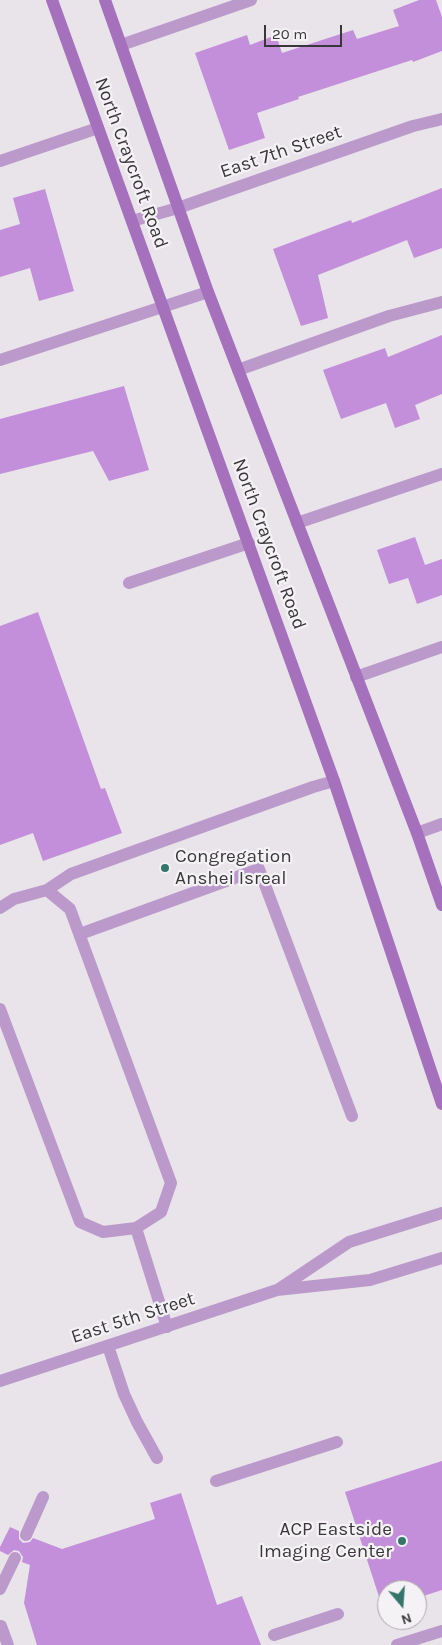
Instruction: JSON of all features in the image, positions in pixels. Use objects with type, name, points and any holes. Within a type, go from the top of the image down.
[{"type":"main road","name":"North Craycroft Road","points":[[52,0],[334,781],[442,1104]]},
{"type":"main road","name":"North Craycroft Road","points":[[105,0],[208,292],[417,833],[442,905]]},
{"type":"street","points":[[121,45],[251,0]]},
{"type":"street","name":"East 7th Street","points":[[132,222],[178,208],[413,126],[442,119]]},
{"type":"street","points":[[0,161],[98,128]]},
{"type":"street","points":[[0,360],[208,292]]},
{"type":"street","points":[[238,370],[389,316],[442,302]]},
{"type":"street","points":[[297,523],[442,474]]},
{"type":"street","points":[[129,583],[249,543]]},
{"type":"street","points":[[356,677],[442,646]]},
{"type":"street","points":[[0,908],[14,899],[47,890],[72,874],[334,781]]},
{"type":"street","points":[[417,833],[442,824]]},
{"type":"street","points":[[80,934],[259,869],[352,1116]]},
{"type":"street","points":[[0,1009],[80,1222],[103,1232],[136,1228],[161,1212],[171,1183],[70,909],[47,890]]},
{"type":"street","name":"East 5th Street","points":[[277,1290],[349,1242],[442,1213]]},
{"type":"street","points":[[136,1228],[167,1327]]},
{"type":"street","name":"East 5th Street","points":[[0,1381],[277,1290],[370,1280],[442,1258]]},
{"type":"street","points":[[108,1346],[124,1394],[157,1458]]},
{"type":"street","points":[[216,1481],[337,1442]]},
{"type":"street","points":[[26,1535],[44,1497]]},
{"type":"street","points":[[0,1590],[15,1558]]},
{"type":"street","points":[[274,1635],[338,1614]]},
{"type":"street","points":[[1,1626],[8,1645]]},
{"type":"street","points":[[397,1645],[442,1631]]},
{"type":"building","points":[[419,0],[436,0],[442,17],[442,51],[413,62],[412,60],[298,97],[299,99],[257,113],[265,138],[229,150],[195,53],[247,35],[250,45],[276,35],[282,53],[353,30],[357,39],[399,26],[393,10]]},
{"type":"building","points":[[442,188],[442,248],[414,258],[407,240],[318,275],[328,318],[301,326],[273,249],[351,220],[352,223]]},
{"type":"building","points":[[45,189],[74,291],[39,301],[30,268],[0,277],[0,230],[20,224],[13,198]]},
{"type":"building","points":[[442,335],[442,394],[415,405],[420,419],[395,428],[386,403],[341,419],[323,370],[385,348],[388,357]]},
{"type":"building","points":[[124,386],[149,470],[109,481],[93,451],[0,474],[0,419]]},
{"type":"building","points":[[415,537],[425,565],[442,559],[442,595],[417,604],[408,578],[389,584],[377,550]]},
{"type":"building","points":[[38,612],[101,789],[105,788],[122,833],[43,861],[33,833],[0,845],[0,626]]},
{"type":"building","name":"ACP Eastside Imaging Center","points":[[442,1461],[442,1590],[427,1595],[427,1580],[377,1580],[377,1591],[345,1492]]},
{"type":"building","points":[[181,1493],[217,1605],[242,1596],[261,1645],[37,1645],[24,1603],[30,1565],[22,1562],[23,1557],[19,1551],[14,1550],[8,1555],[0,1551],[0,1547],[10,1527],[19,1531],[19,1539],[23,1543],[30,1542],[33,1538],[62,1549],[155,1519],[150,1503]]},
{"type":"place","name":"Congregation Anshei Isreal","points":[[165,868]]},
{"type":"place","name":"ACP Eastside Imaging Center","points":[[402,1541]]}]
